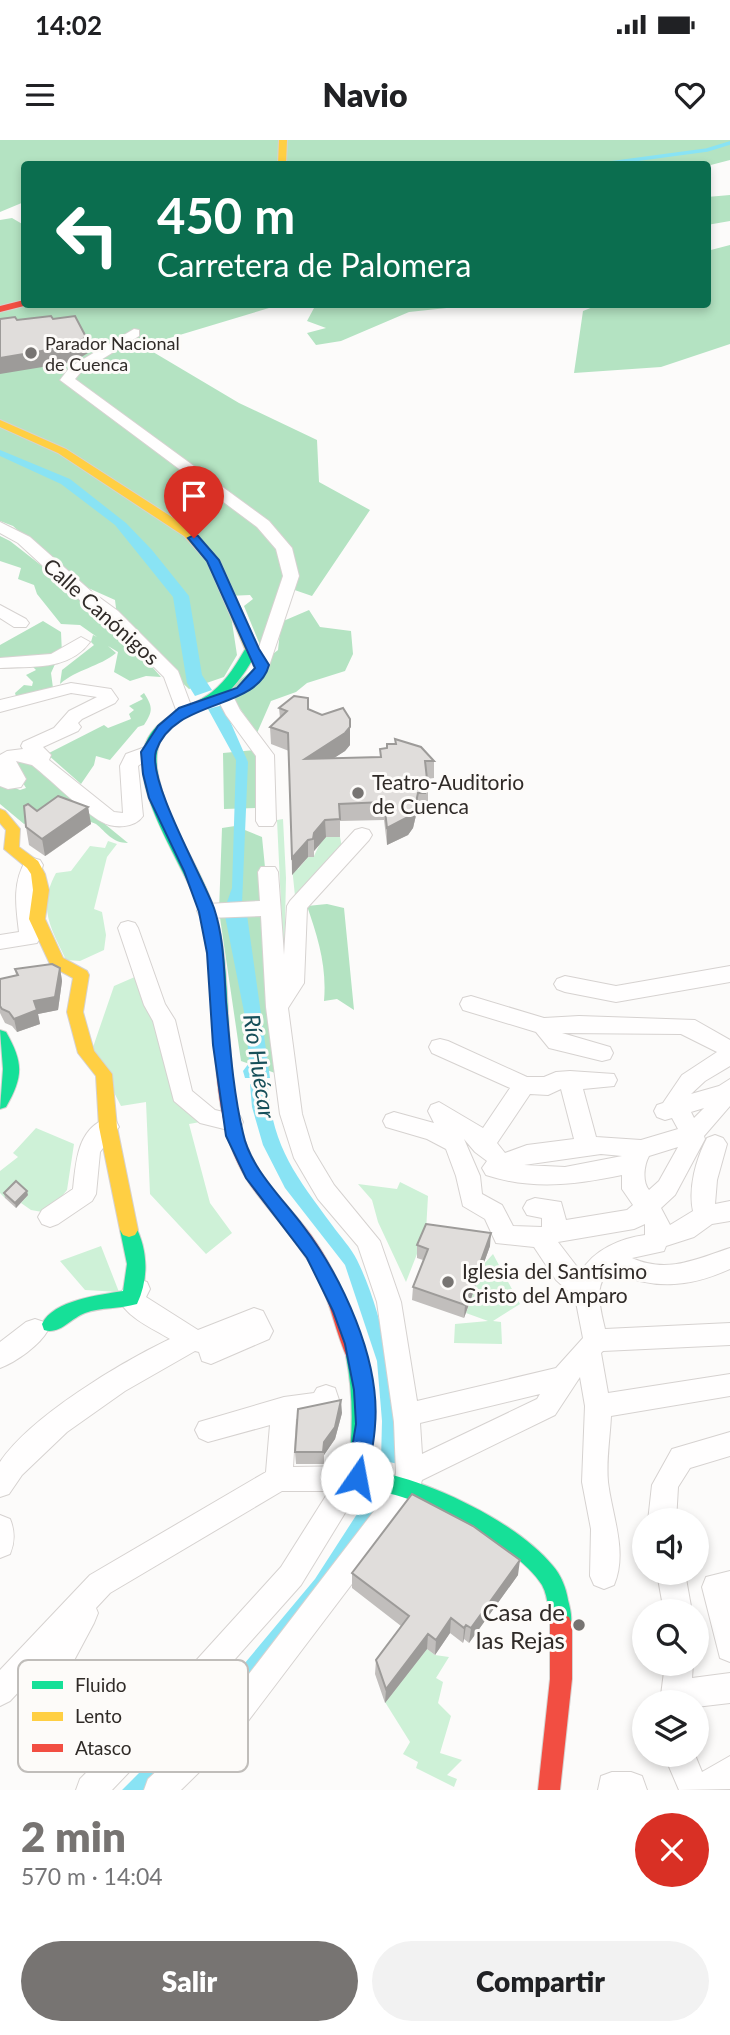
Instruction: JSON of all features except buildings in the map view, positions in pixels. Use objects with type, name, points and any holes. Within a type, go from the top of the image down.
[{"type":"street","points":[[282,161],[283,140]]},
{"type":"street","points":[[0,309],[21,304]]},
{"type":"street","points":[[134,333],[75,370],[67,380],[263,524],[284,548],[291,576],[255,677],[223,695],[189,709],[155,738],[148,752],[150,774],[157,798],[213,912],[221,1045],[234,1136],[252,1173],[313,1253],[342,1310],[355,1344],[364,1390],[365,1478],[335,1504],[291,1576],[215,1660]]},
{"type":"street","points":[[0,423],[62,451],[188,533],[213,560],[252,649],[255,677]]},
{"type":"street","name":"Calle Canónigos","points":[[0,527],[24,540],[86,596],[112,615],[172,676],[189,709]]},
{"type":"street","points":[[0,610],[20,623]]},
{"type":"street","points":[[0,663],[32,663],[66,655],[75,652],[81,642]]},
{"type":"street","points":[[223,695],[252,649]]},
{"type":"street","points":[[0,706],[71,688],[105,693],[109,699],[84,708],[65,724],[61,732]]},
{"type":"street","points":[[223,695],[265,754],[266,821]]},
{"type":"street","points":[[39,761],[42,755],[30,746],[80,723]]},
{"type":"street","points":[[0,774],[8,783],[17,779],[6,760],[9,756],[21,754],[39,761],[109,818],[125,820],[132,816],[129,766],[133,758],[148,752]]},
{"type":"street","points":[[0,814],[13,824],[16,832],[11,849],[33,865],[38,874],[41,890],[37,919],[57,962],[81,975],[75,1012],[86,1053],[104,1074],[108,1127],[128,1227],[138,1262],[138,1277],[130,1298]]},
{"type":"street","points":[[277,1007],[293,983],[297,905],[362,835]]},
{"type":"street","points":[[0,942],[30,938],[25,892],[33,865]]},
{"type":"street","points":[[268,872],[262,908],[289,1100],[302,1152],[326,1192],[368,1241],[389,1302],[407,1418],[408,1481]]},
{"type":"street","points":[[213,912],[262,908]]},
{"type":"street","points":[[128,928],[155,1005],[164,1020],[183,1095],[208,1117],[232,1122]]},
{"type":"street","points":[[565,984],[616,994],[730,974]]},
{"type":"street","points":[[471,1004],[544,1026],[579,1024],[695,1028],[696,1033],[728,1048],[696,1074],[677,1094],[671,1110]]},
{"type":"street","points":[[544,1026],[558,1042],[602,1053]]},
{"type":"street","points":[[0,1036],[12,1056],[15,1070],[12,1083],[0,1102]]},
{"type":"street","points":[[440,1047],[524,1085],[548,1086],[556,1081],[606,1080]]},
{"type":"street","points":[[570,1080],[587,1147]]},
{"type":"street","points":[[483,1146],[524,1085]]},
{"type":"street","points":[[671,1110],[728,1091]]},
{"type":"street","points":[[706,1215],[702,1203],[709,1118],[728,1091]]},
{"type":"street","points":[[671,1110],[707,1141]]},
{"type":"street","points":[[439,1111],[471,1130],[510,1172],[563,1178],[637,1156],[707,1141],[667,1188],[634,1219],[548,1235],[505,1236],[494,1212],[471,1199],[467,1171],[439,1111]]},
{"type":"street","points":[[394,1121],[434,1132],[455,1143]]},
{"type":"street","points":[[50,1217],[84,1194],[89,1149],[108,1127]]},
{"type":"street","points":[[467,1171],[502,1165],[527,1154],[601,1145],[637,1156]]},
{"type":"street","points":[[604,1576],[605,1529],[595,1482],[598,1406],[587,1293],[598,1266],[638,1244],[655,1244],[659,1228],[648,1206],[634,1189],[637,1156]]},
{"type":"street","points":[[535,1208],[553,1209],[548,1235],[565,1273],[587,1293]]},
{"type":"street","points":[[656,1240],[686,1230],[706,1215],[730,1211]]},
{"type":"street","points":[[608,1222],[612,1257]]},
{"type":"street","points":[[0,1357],[43,1327],[82,1305],[130,1298],[151,1273],[134,1224]]},
{"type":"street","points":[[612,1257],[640,1272],[671,1277],[701,1272],[730,1258]]},
{"type":"street","points":[[130,1298],[145,1311],[202,1346]]},
{"type":"street","points":[[0,1485],[6,1472],[22,1454],[48,1432],[143,1364],[260,1331],[250,1320]]},
{"type":"street","points":[[248,1697],[408,1481],[546,1406],[564,1377],[592,1347],[621,1337],[730,1334]]},
{"type":"street","points":[[407,1418],[564,1377]]},
{"type":"street","points":[[598,1406],[730,1385]]},
{"type":"street","points":[[208,1430],[284,1409],[327,1403],[326,1396]]},
{"type":"street","points":[[279,1479],[284,1409]]},
{"type":"street","points":[[663,1508],[665,1485],[681,1458],[730,1444]]},
{"type":"street","points":[[29,1660],[100,1584],[279,1479],[365,1478],[408,1481],[502,1538],[539,1565],[552,1580],[563,1651],[549,1790]]},
{"type":"street","points":[[59,1660],[100,1584]]},
{"type":"street","points":[[730,1584],[716,1587],[730,1648]]},
{"type":"street","points":[[0,1691],[18,1672]]},
{"type":"street","points":[[709,1692],[730,1688]]},
{"type":"street","points":[[684,1767],[695,1790]]},
{"type":"street","points":[[702,1790],[730,1771]]},
{"type":"street","points":[[91,1790],[108,1772]]},
{"type":"street","points":[[159,1790],[178,1772]]},
{"type":"green space","points":[[0,140],[730,140],[730,160],[711,165],[711,161],[21,161],[21,203],[0,212]]},
{"type":"green space","points":[[730,195],[730,221],[711,224],[711,197]]},
{"type":"green space","points":[[12,218],[21,223],[21,308],[269,308],[143,346],[239,403],[317,440],[319,482],[370,510],[312,596],[280,585],[260,645],[244,606],[253,599],[250,595],[228,596],[237,655],[224,677],[189,689],[145,648],[117,616],[115,600],[77,583],[13,526],[0,521],[0,220]]},
{"type":"green space","points":[[730,245],[730,344],[661,367],[574,373],[583,311],[590,308],[711,308],[711,250]]},
{"type":"green space","points":[[314,308],[447,308],[409,312],[341,341],[316,345],[307,333],[326,328],[307,321]]},
{"type":"green space","points":[[0,536],[111,620],[161,677],[146,676],[130,681],[114,672],[118,652],[108,646],[116,653],[60,684],[62,670],[94,645],[91,642],[93,635],[97,637],[80,625],[61,624],[37,594],[34,585],[18,579],[21,568],[0,561]]},
{"type":"green space","points":[[309,610],[320,627],[351,631],[353,654],[345,671],[307,683],[296,692],[271,701],[257,733],[227,690],[278,650],[281,622]]},
{"type":"green space","points":[[43,621],[61,632],[62,654],[0,661],[0,645]]},
{"type":"green space","points":[[56,662],[51,673],[53,688],[17,700],[15,693],[24,685],[32,686],[33,682],[26,675],[36,670],[33,667]]},
{"type":"green space","points":[[144,693],[151,709],[144,725],[138,727],[110,760],[96,756],[94,765],[81,784],[47,754],[104,725],[108,728],[131,719],[129,714],[134,710],[129,706],[143,699],[140,696]]},
{"type":"green space","points":[[255,750],[261,777],[257,808],[224,809],[223,753]]},
{"type":"green space","points":[[18,759],[29,762],[128,843],[113,839],[96,824],[82,820],[24,824],[0,804],[0,782],[20,790],[26,788],[11,763]]},
{"type":"green space","points":[[283,819],[286,878],[284,968],[277,820]]},
{"type":"green space","points":[[235,826],[262,837],[269,908],[275,1073],[241,1061],[219,911],[222,828]]},
{"type":"green space","points":[[323,837],[340,837],[342,847],[295,896],[292,867],[298,869],[308,857],[314,856]]},
{"type":"green space","points":[[108,841],[117,844],[107,857],[94,909],[102,912],[106,935],[104,950],[80,961],[66,960],[48,918],[47,897],[50,885],[56,873],[71,871],[90,846],[105,848]]},
{"type":"green space","points":[[327,904],[344,908],[354,1010],[337,999],[324,1001],[323,964],[307,906]]},
{"type":"green space","points":[[137,976],[169,1055],[206,1121],[189,1124],[210,1203],[232,1233],[206,1254],[150,1194],[146,1102],[121,1106],[92,1050],[114,986]]},
{"type":"green space","points":[[36,1128],[74,1144],[67,1190],[48,1213],[31,1210],[21,1203],[28,1195],[17,1185],[5,1198],[0,1193],[0,1171],[18,1157],[13,1153]]},
{"type":"green space","points":[[400,1182],[428,1196],[426,1231],[406,1282],[378,1222],[372,1200],[358,1184],[397,1189]]},
{"type":"green space","points":[[101,1246],[119,1292],[85,1290],[60,1261]]},
{"type":"green space","points":[[493,1254],[520,1304],[493,1321],[501,1322],[502,1344],[454,1343],[455,1324],[488,1321],[466,1313],[483,1265]]},
{"type":"green space","points":[[427,1649],[435,1655],[449,1657],[436,1678],[443,1682],[438,1703],[451,1716],[440,1753],[462,1760],[447,1775],[457,1779],[454,1787],[416,1768],[418,1762],[403,1754],[410,1742],[385,1702]]},
{"type":"water","points":[[0,450],[70,479],[126,523],[152,550],[189,596],[202,675],[212,690],[195,696],[187,683],[173,597],[115,525],[61,484],[0,456]]},
{"type":"water","points":[[223,705],[248,762],[242,904],[226,905],[232,888],[236,760],[208,709]]},
{"type":"water","name":"Río Huécar","points":[[247,915],[270,1078],[245,1078],[243,1071],[249,1063],[246,1022],[225,916]]},
{"type":"water","points":[[250,1084],[268,1087],[275,1128],[289,1161],[308,1192],[352,1251],[367,1282],[383,1333],[393,1387],[398,1464],[381,1460],[382,1421],[377,1361],[345,1265],[285,1188],[263,1145],[252,1107]]},
{"type":"water","points":[[368,1497],[383,1503],[284,1644],[248,1683],[247,1660],[315,1579]]},
{"type":"water","points":[[140,1772],[165,1772],[148,1790],[122,1790]]},
{"type":"waterway","points":[[625,161],[707,150],[730,143]]},
{"type":"traffic: fast","points":[[222,1043],[216,959],[207,910],[158,802],[151,779],[149,758],[153,741],[164,726],[224,688],[252,649]]},
{"type":"traffic: fast","points":[[0,1036],[9,1054],[12,1069],[9,1085],[0,1102]]},
{"type":"traffic: fast","points":[[51,1324],[82,1305],[130,1298],[137,1264],[129,1230]]},
{"type":"traffic: fast","points":[[356,1356],[363,1417],[357,1478],[378,1481],[431,1498],[511,1542],[532,1558],[550,1579],[557,1597],[561,1624]]},
{"type":"traffic: slow","points":[[282,161],[283,140]]},
{"type":"traffic: slow","points":[[0,423],[62,451],[188,533],[213,560],[252,649],[262,664]]},
{"type":"traffic: slow","points":[[0,814],[13,829],[11,849],[33,865],[38,874],[41,890],[37,919],[57,962],[81,975],[75,1012],[86,1053],[104,1074],[108,1127],[129,1230]]},
{"type":"traffic: jam","points":[[0,309],[21,304]]},
{"type":"traffic: jam","points":[[222,1043],[229,1113],[241,1153],[257,1180],[304,1240],[327,1277],[356,1356]]},
{"type":"traffic: jam","points":[[549,1790],[561,1679],[561,1624]]},
{"type":"place","name":"Parador Nacional de Cuenca","points":[[31,353]]},
{"type":"place","name":"Teatro-Auditorio de Cuenca","points":[[358,793]]},
{"type":"place","name":"Iglesia del Santísimo Cristo del Amparo","points":[[448,1282]]},
{"type":"place","name":"Casa de las Rejas","points":[[579,1625]]},
{"type":"route","points":[[194,538],[213,560],[252,649],[262,665],[259,674],[242,691],[194,706],[163,729],[148,752],[150,774],[157,798],[192,871],[212,933],[221,1045],[234,1136],[262,1188],[313,1253],[342,1310],[355,1344],[364,1390],[366,1424],[357,1478]]}]
